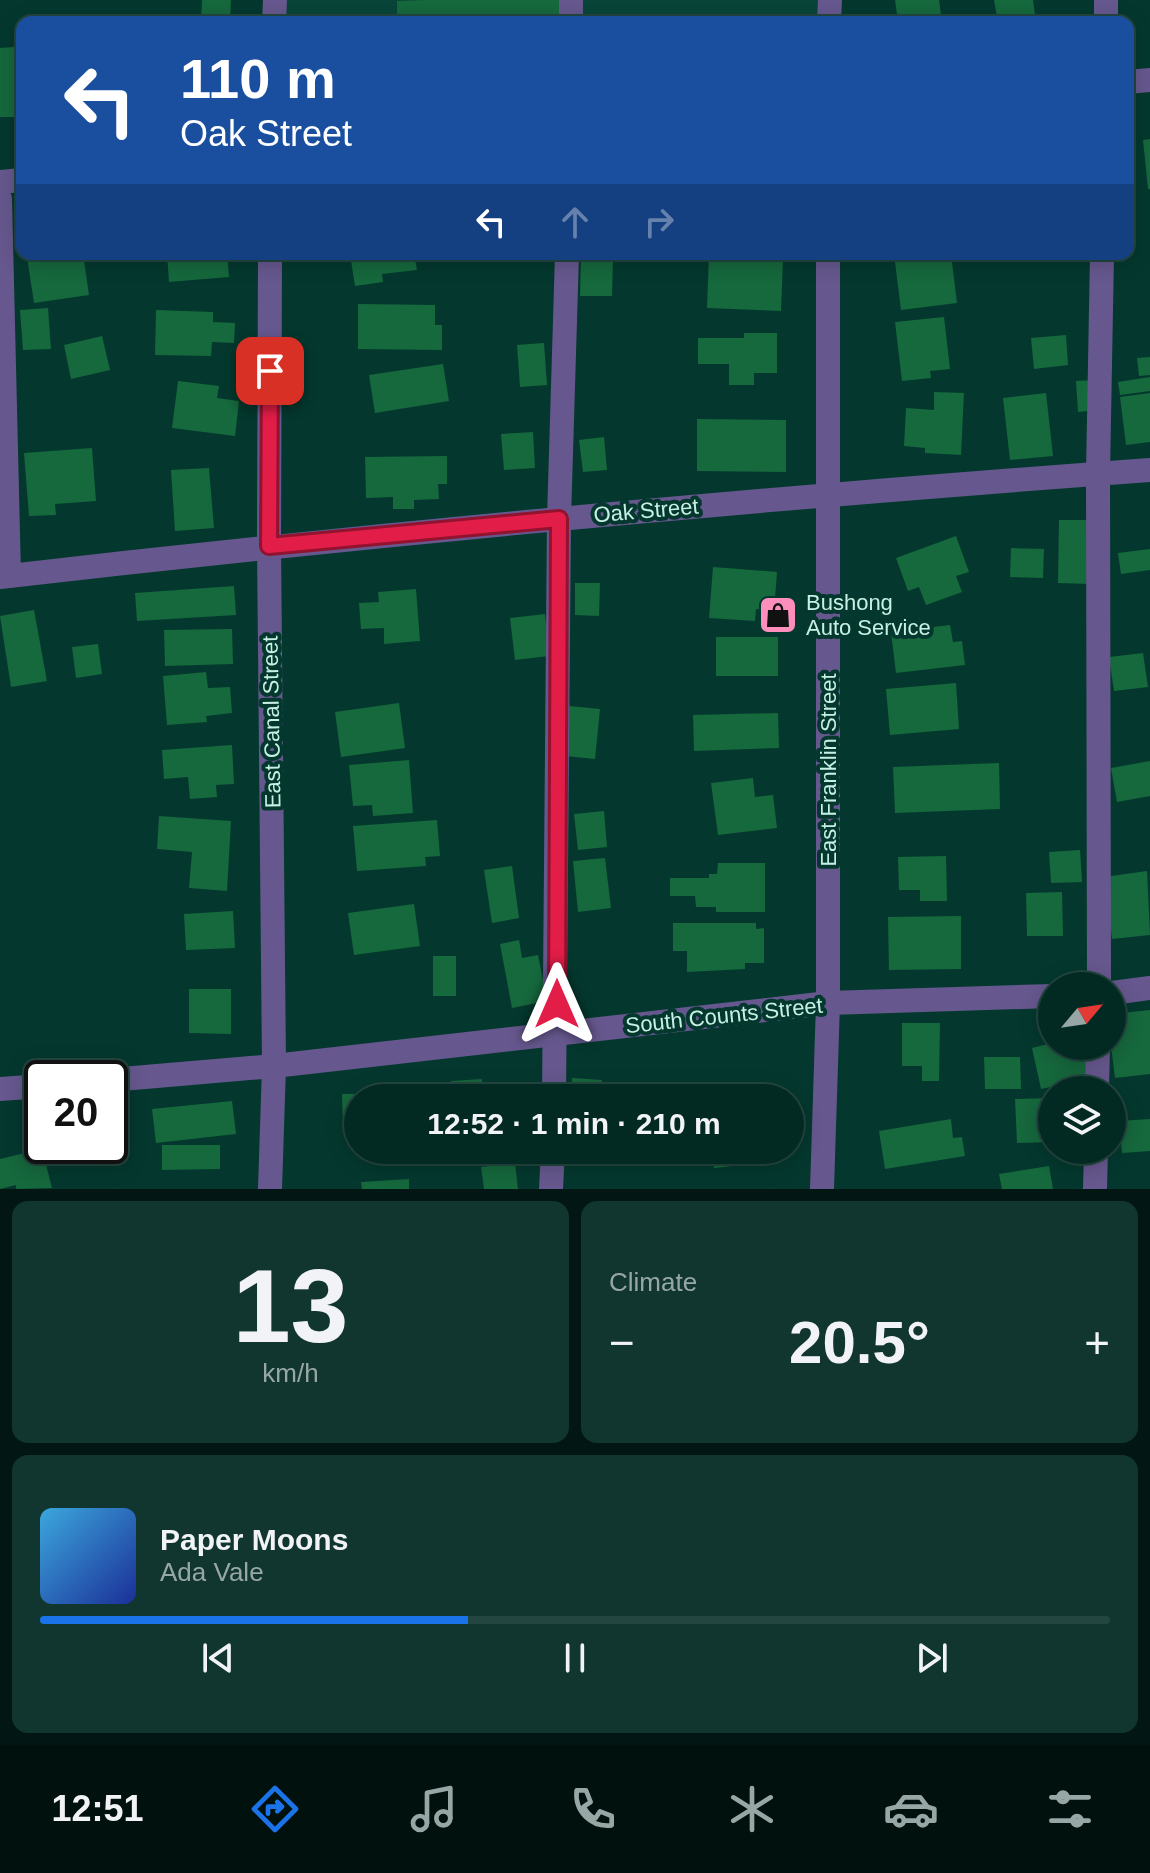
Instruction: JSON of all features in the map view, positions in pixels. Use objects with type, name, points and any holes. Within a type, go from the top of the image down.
[{"type":"street","points":[[0,199],[4,576]]},
{"type":"street","name":"East Canal Street","points":[[270,260],[269,546],[274,1066],[270,1189]]},
{"type":"street","points":[[555,1084],[559,519],[567,260]]},
{"type":"street","name":"East Franklin Street","points":[[822,1189],[828,1003],[828,260]]},
{"type":"street","points":[[1099,972],[1098,474],[1102,260]]},
{"type":"street","name":"Oak Street","points":[[4,576],[269,546],[828,494],[1150,470]]},
{"type":"street","points":[[1126,991],[1150,988]]},
{"type":"street","name":"South Counts Street","points":[[128,1078],[274,1066],[828,1003],[1038,996]]},
{"type":"street","points":[[0,1089],[24,1087]]},
{"type":"street","points":[[551,1189],[552,1164]]},
{"type":"street","points":[[1095,1189],[1096,1164]]},
{"type":"shaded area","points":[[275,0],[830,0],[829,16],[274,16]]},
{"type":"building","points":[[202,0],[231,0],[230,16],[201,16]]},
{"type":"building","points":[[559,0],[559,16],[397,16],[397,1]]},
{"type":"building","points":[[895,0],[939,0],[941,16],[897,16]]},
{"type":"building","points":[[994,0],[1033,0],[1035,16],[997,16]]},
{"type":"building","points":[[14,47],[16,117],[0,117],[0,48]]},
{"type":"building","points":[[1150,139],[1150,189],[1148,189],[1143,140]]},
{"type":"building","points":[[27,260],[84,260],[89,295],[34,303]]},
{"type":"building","points":[[167,260],[228,260],[229,277],[169,282]]},
{"type":"building","points":[[351,260],[415,260],[417,270],[382,274],[383,282],[355,286]]},
{"type":"building","points":[[581,260],[613,260],[612,296],[580,296]]},
{"type":"building","points":[[709,260],[783,260],[781,311],[707,308]]},
{"type":"building","points":[[895,260],[952,260],[957,303],[901,310]]},
{"type":"building","points":[[358,304],[435,305],[435,325],[442,325],[442,350],[358,349]]},
{"type":"building","points":[[48,308],[51,349],[23,350],[20,310]]},
{"type":"building","points":[[156,310],[213,312],[213,322],[235,323],[234,343],[212,342],[211,356],[155,355]]},
{"type":"building","points":[[944,317],[950,369],[930,371],[931,378],[902,381],[895,322]]},
{"type":"building","points":[[744,333],[777,333],[777,373],[754,373],[754,385],[729,385],[729,364],[698,364],[698,338],[744,338]]},
{"type":"building","points":[[1066,335],[1068,365],[1034,369],[1031,338]]},
{"type":"building","points":[[102,336],[110,370],[71,379],[64,345]]},
{"type":"building","points":[[544,343],[547,385],[520,387],[517,345]]},
{"type":"building","points":[[1150,357],[1150,375],[1139,376],[1137,358]]},
{"type":"building","points":[[443,364],[449,401],[375,413],[369,375]]},
{"type":"building","points":[[1150,377],[1150,391],[1120,395],[1118,382]]},
{"type":"building","points":[[1095,380],[1097,410],[1078,412],[1076,381]]},
{"type":"building","points":[[178,381],[219,386],[217,398],[239,401],[235,436],[172,428]]},
{"type":"building","points":[[934,392],[964,393],[961,455],[925,453],[925,448],[904,446],[906,408],[934,410]]},
{"type":"building","points":[[1046,393],[1053,456],[1010,460],[1003,398]]},
{"type":"building","points":[[1150,393],[1150,442],[1126,445],[1120,397]]},
{"type":"building","points":[[697,419],[786,420],[786,472],[697,471]]},
{"type":"building","points":[[533,432],[535,468],[504,470],[501,434]]},
{"type":"building","points":[[604,437],[607,470],[583,472],[579,440]]},
{"type":"building","points":[[92,448],[96,501],[55,504],[56,515],[29,516],[24,453]]},
{"type":"building","points":[[447,456],[447,484],[438,484],[439,499],[414,500],[414,509],[393,509],[393,497],[366,498],[365,457]]},
{"type":"building","points":[[209,468],[214,528],[175,531],[171,470]]},
{"type":"building","points":[[1059,520],[1090,520],[1089,584],[1058,583]]},
{"type":"building","points":[[956,536],[969,572],[956,576],[962,592],[926,605],[919,587],[908,591],[896,558]]},
{"type":"building","points":[[1011,548],[1044,549],[1043,578],[1010,577]]},
{"type":"building","points":[[1150,549],[1150,570],[1121,574],[1118,553]]},
{"type":"building","points":[[713,567],[777,572],[774,611],[756,609],[755,621],[709,618]]},
{"type":"building","points":[[575,583],[600,583],[599,616],[575,615]]},
{"type":"building","points":[[234,586],[236,615],[137,621],[135,593]]},
{"type":"building","points":[[416,589],[420,641],[384,644],[384,628],[361,629],[359,603],[379,602],[378,592]]},
{"type":"building","points":[[34,610],[47,681],[11,687],[0,616]]},
{"type":"building","points":[[545,614],[549,656],[515,660],[510,618]]},
{"type":"building","points":[[950,625],[953,642],[962,641],[965,665],[896,673],[891,632]]},
{"type":"building","points":[[232,629],[233,664],[165,666],[164,630]]},
{"type":"building","points":[[716,637],[778,637],[778,676],[716,676]]},
{"type":"building","points":[[98,644],[102,674],[76,678],[72,647]]},
{"type":"building","points":[[1143,653],[1148,687],[1114,691],[1109,657]]},
{"type":"building","points":[[206,672],[208,688],[230,687],[232,713],[206,716],[207,722],[167,725],[163,676]]},
{"type":"building","points":[[956,683],[959,729],[890,735],[886,689]]},
{"type":"building","points":[[399,703],[405,748],[341,757],[335,712]]},
{"type":"building","points":[[569,706],[600,709],[595,759],[565,756]]},
{"type":"building","points":[[778,713],[779,748],[694,751],[693,715]]},
{"type":"building","points":[[232,745],[234,784],[216,785],[217,797],[190,799],[188,777],[164,779],[162,750]]},
{"type":"building","points":[[409,760],[413,813],[373,816],[372,805],[353,806],[349,765]]},
{"type":"building","points":[[1150,761],[1150,796],[1117,802],[1111,768]]},
{"type":"building","points":[[999,763],[1000,809],[895,813],[893,767]]},
{"type":"building","points":[[753,778],[755,797],[773,795],[777,828],[718,835],[711,783]]},
{"type":"building","points":[[604,811],[607,847],[578,850],[574,814]]},
{"type":"building","points":[[159,816],[231,821],[227,891],[189,888],[192,852],[157,849]]},
{"type":"building","points":[[437,820],[440,856],[425,857],[426,866],[357,871],[353,826]]},
{"type":"building","points":[[1080,850],[1082,882],[1051,883],[1049,852]]},
{"type":"building","points":[[946,856],[947,901],[920,901],[920,890],[899,890],[898,857]]},
{"type":"building","points":[[605,858],[611,908],[578,912],[573,861]]},
{"type":"building","points":[[718,863],[765,863],[765,912],[716,912],[716,907],[696,907],[695,896],[670,896],[670,878],[709,878],[709,874],[717,874]]},
{"type":"building","points":[[512,866],[519,918],[492,923],[484,870]]},
{"type":"building","points":[[1147,871],[1150,935],[1112,939],[1104,877]]},
{"type":"building","points":[[1062,892],[1063,936],[1027,936],[1026,893]]},
{"type":"building","points":[[414,904],[420,946],[354,955],[348,913]]},
{"type":"building","points":[[233,911],[235,948],[186,950],[184,914]]},
{"type":"building","points":[[961,916],[961,969],[889,970],[888,917]]},
{"type":"building","points":[[673,923],[756,923],[756,929],[764,928],[764,963],[745,963],[745,969],[687,972],[687,951],[673,951]]},
{"type":"building","points":[[519,940],[522,958],[538,955],[547,1001],[512,1008],[500,944]]},
{"type":"building","points":[[433,956],[456,956],[456,996],[433,996]]},
{"type":"building","points":[[189,989],[231,989],[231,1034],[189,1033]]},
{"type":"building","points":[[1150,1010],[1150,1074],[1115,1076],[1113,1060],[1126,1060],[1126,1013]]},
{"type":"building","points":[[902,1023],[940,1023],[939,1081],[922,1081],[922,1066],[902,1066]]},
{"type":"building","points":[[1038,1046],[1038,1060],[1089,1060],[1093,1076],[1038,1076],[1032,1048]]},
{"type":"building","points":[[984,1057],[1020,1057],[1021,1089],[985,1089]]},
{"type":"building","points":[[572,1078],[602,1080],[602,1084],[572,1084]]},
{"type":"building","points":[[482,1079],[482,1084],[451,1084],[451,1081]]},
{"type":"building","points":[[344,1094],[344,1131],[343,1131]]},
{"type":"building","points":[[1038,1098],[1038,1142],[1017,1143],[1015,1099]]},
{"type":"building","points":[[232,1101],[236,1134],[156,1143],[152,1109]]},
{"type":"building","points":[[951,1119],[953,1138],[962,1137],[965,1156],[885,1169],[879,1131]]},
{"type":"building","points":[[1150,1119],[1150,1151],[1126,1153],[1126,1121]]},
{"type":"building","points":[[162,1145],[220,1145],[220,1169],[162,1170]]},
{"type":"building","points":[[24,1153],[24,1164],[46,1164],[52,1188],[16,1189],[16,1185],[0,1189],[0,1159]]},
{"type":"building","points":[[515,1164],[518,1189],[484,1189],[481,1167]]},
{"type":"building","points":[[714,1164],[752,1164],[714,1168]]},
{"type":"building","points":[[1049,1166],[1053,1189],[1002,1189],[999,1174]]},
{"type":"building","points":[[409,1179],[409,1189],[362,1189],[361,1182]]},
{"type":"place","name":"Bushong Auto Service","points":[[778,615]]},
{"type":"route","points":[[270,371],[269,546],[559,519],[557,1004]]}]
